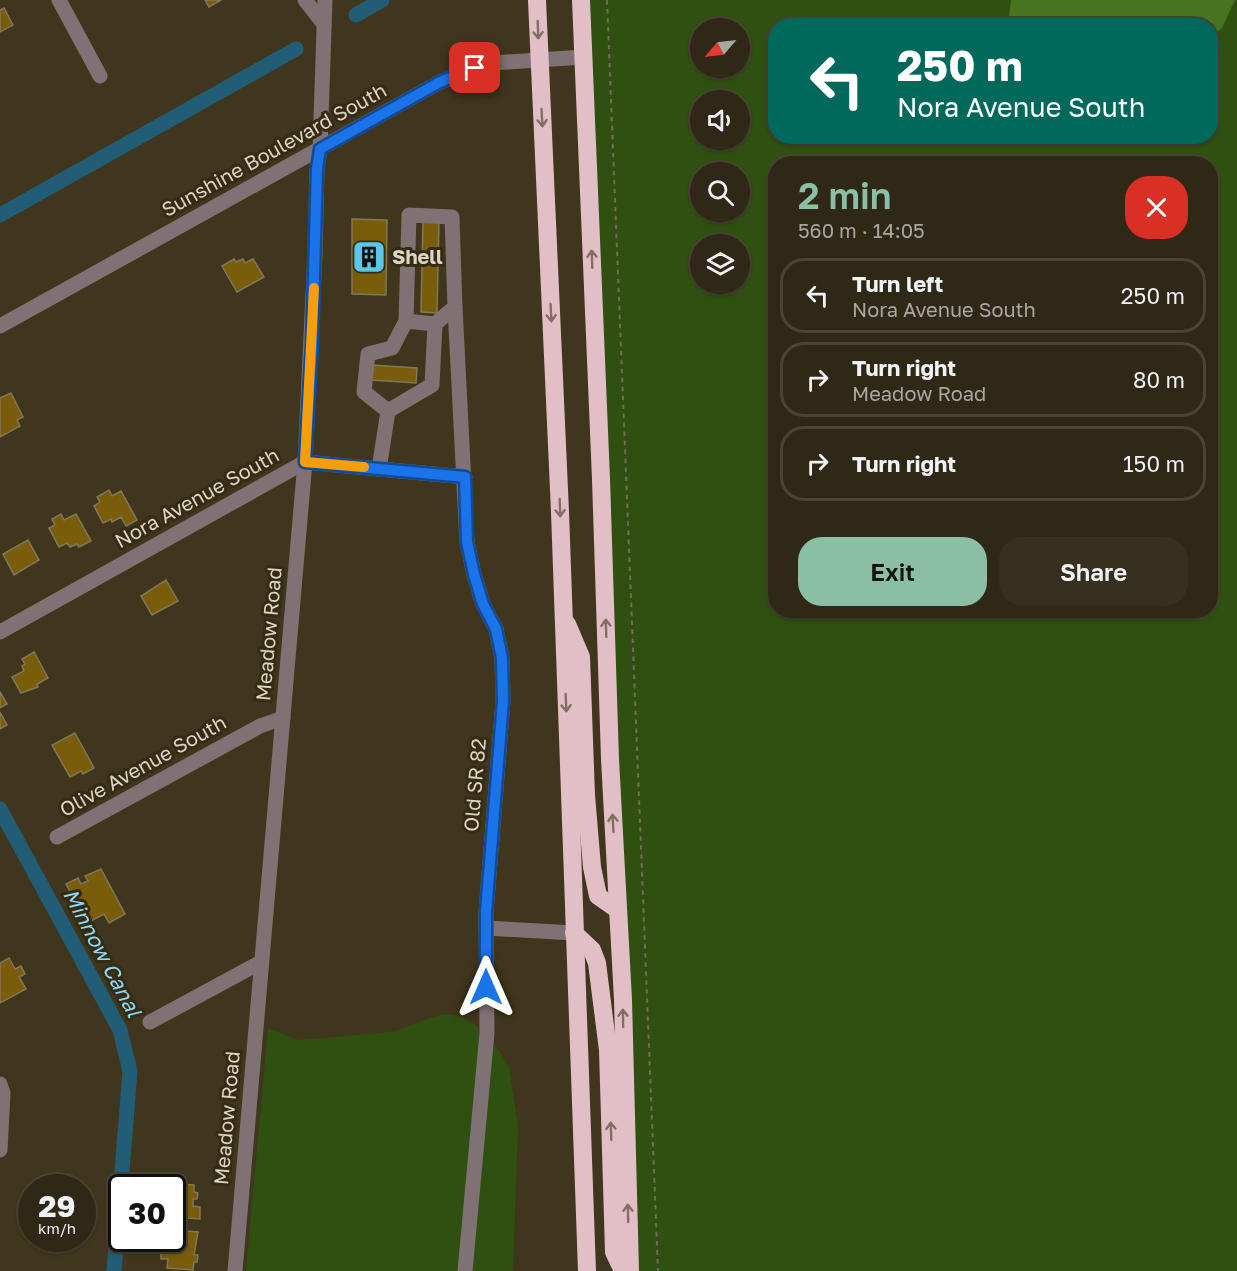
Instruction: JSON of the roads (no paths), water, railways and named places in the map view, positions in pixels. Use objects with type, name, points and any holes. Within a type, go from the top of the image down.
[{"type":"highway","points":[[537,0],[563,614],[587,1271]]},
{"type":"highway","points":[[581,0],[602,479],[610,759],[623,1000],[630,1271]]},
{"type":"highway","points":[[563,614],[581,657],[586,795],[592,867],[598,896],[618,910]]},
{"type":"highway","points":[[574,933],[592,950],[597,963],[608,1050],[614,1252],[623,1271]]},
{"type":"street","points":[[59,0],[100,76]]},
{"type":"street","points":[[305,0],[324,24]]},
{"type":"street","name":"Meadow Road","points":[[235,1271],[305,462],[325,0]]},
{"type":"street","name":"Sunshine Boulevard South","points":[[0,326],[440,82],[492,63],[583,57]]},
{"type":"street","name":"Old SR 82","points":[[406,321],[409,215],[452,217],[467,542],[483,604],[496,629],[502,658],[503,701],[486,928],[487,1033],[465,1271]]},
{"type":"street","points":[[388,411],[364,392],[368,354],[392,348],[406,321],[435,324],[455,307]]},
{"type":"street","points":[[388,411],[432,385],[435,324]]},
{"type":"street","points":[[379,469],[388,411]]},
{"type":"street","name":"Nora Avenue South","points":[[0,632],[305,462],[465,477]]},
{"type":"street","name":"Olive Avenue South","points":[[57,837],[260,726],[283,718]]},
{"type":"street","points":[[486,928],[574,933]]},
{"type":"street","points":[[150,1022],[261,962]]},
{"type":"street","points":[[0,1084],[3,1093],[0,1150]]},
{"type":"waterway","points":[[356,15],[382,0]]},
{"type":"waterway","points":[[0,215],[296,49]]},
{"type":"waterway","name":"Minnow Canal","points":[[0,809],[120,1030],[130,1071],[114,1271]]},
{"type":"place","name":"Shell","points":[[369,257]]}]
